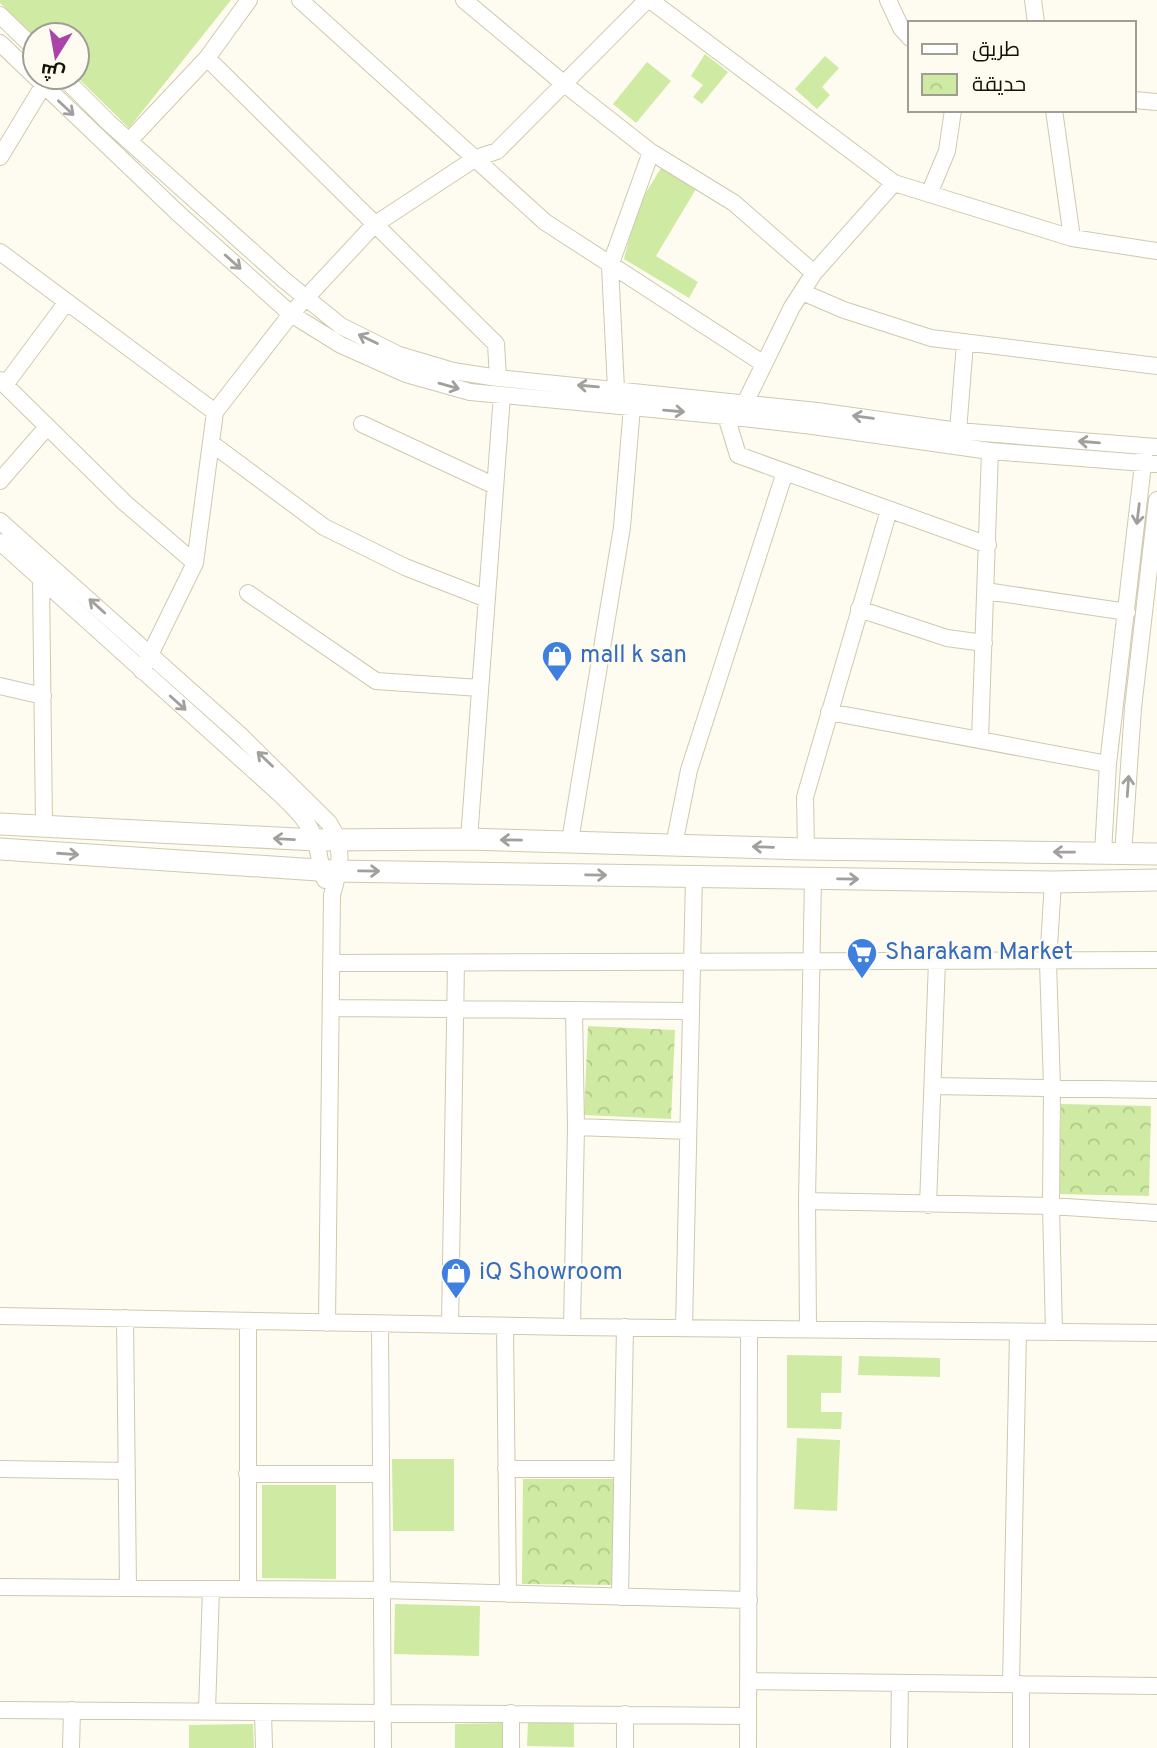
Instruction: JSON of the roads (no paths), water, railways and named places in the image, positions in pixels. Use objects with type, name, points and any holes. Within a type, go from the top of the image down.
[{"type":"main road","points":[[0,824],[316,840],[469,839],[806,849],[1157,854]]},
{"type":"main road","points":[[0,849],[330,870],[1053,882],[1157,880]]},
{"type":"street","points":[[129,141],[207,58],[249,0]]},
{"type":"street","points":[[300,0],[545,222],[764,364]]},
{"type":"street","points":[[464,0],[651,152],[734,203],[814,273]]},
{"type":"street","points":[[142,671],[195,563],[215,412],[291,314],[374,225],[476,158],[497,151],[648,0],[894,183],[1072,237],[1157,251]]},
{"type":"street","points":[[888,0],[901,28],[908,36]]},
{"type":"street","points":[[1034,0],[1037,21]]},
{"type":"street","points":[[0,15],[21,36]]},
{"type":"street","points":[[0,43],[21,64]]},
{"type":"street","points":[[207,58],[496,344],[498,378]]},
{"type":"street","points":[[0,157],[40,91]]},
{"type":"street","points":[[48,91],[180,215],[291,314],[341,345],[406,373],[470,392],[726,416],[990,451],[1150,464]]},
{"type":"street","points":[[77,91],[129,141],[306,298],[341,326],[399,355],[453,371],[498,378],[745,402],[958,431],[1151,447],[1108,764],[1113,853]]},
{"type":"street","points":[[1136,100],[1157,102]]},
{"type":"street","points":[[929,194],[947,151],[953,112]]},
{"type":"street","points":[[1054,112],[1072,237]]},
{"type":"street","points":[[616,389],[610,266],[651,152]]},
{"type":"street","points":[[745,402],[814,273],[894,183]]},
{"type":"street","points":[[0,252],[215,412]]},
{"type":"street","points":[[802,292],[844,310],[914,334],[965,343],[1157,366]]},
{"type":"street","points":[[66,303],[2,383],[125,503],[195,563]]},
{"type":"street","points":[[958,431],[965,343]]},
{"type":"street","points":[[469,839],[502,395]]},
{"type":"street","points":[[570,841],[621,527],[632,407]]},
{"type":"street","points":[[726,416],[738,455],[988,545]]},
{"type":"street","points":[[362,424],[495,486]]},
{"type":"street","points":[[0,481],[47,427]]},
{"type":"street","points":[[211,443],[324,527],[405,567],[487,599]]},
{"type":"street","points":[[979,740],[990,451]]},
{"type":"street","points":[[674,845],[689,770],[785,472]]},
{"type":"street","points":[[1113,853],[1157,500]]},
{"type":"street","points":[[806,849],[806,797],[889,510]]},
{"type":"street","points":[[0,520],[149,653],[290,783],[329,823],[339,840],[330,870]]},
{"type":"street","points":[[0,542],[281,794],[303,819],[330,870],[332,895],[327,1323]]},
{"type":"street","points":[[41,579],[44,826]]},
{"type":"street","points":[[986,591],[1127,612]]},
{"type":"street","points":[[248,593],[376,681],[480,688]]},
{"type":"street","points":[[859,609],[947,638],[984,643]]},
{"type":"street","points":[[0,687],[43,696]]},
{"type":"street","points":[[829,712],[1108,764]]},
{"type":"street","points":[[684,1328],[694,876]]},
{"type":"street","points":[[808,1329],[807,1201],[813,878]]},
{"type":"street","points":[[1053,882],[1048,962],[1055,1332]]},
{"type":"street","points":[[331,962],[1157,960]]},
{"type":"street","points":[[928,1205],[937,961]]},
{"type":"street","points":[[450,1325],[456,963]]},
{"type":"street","points":[[331,1008],[690,1011]]},
{"type":"street","points":[[572,1327],[576,1127],[574,1010]]},
{"type":"street","points":[[933,1086],[1157,1090]]},
{"type":"street","points":[[576,1127],[688,1131]]},
{"type":"street","points":[[807,1201],[1051,1206],[1157,1213]]},
{"type":"street","points":[[0,1316],[572,1327],[1157,1333]]},
{"type":"street","points":[[125,1318],[128,1588]]},
{"type":"street","points":[[248,1321],[248,1589]]},
{"type":"street","points":[[380,1324],[383,1748]]},
{"type":"street","points":[[505,1326],[508,1594]]},
{"type":"street","points":[[620,1597],[625,1327]]},
{"type":"street","points":[[748,1748],[749,1329]]},
{"type":"street","points":[[1018,1332],[1016,1684],[1021,1748]]},
{"type":"street","points":[[0,1469],[127,1471]]},
{"type":"street","points":[[506,1469],[622,1469]]},
{"type":"street","points":[[247,1474],[381,1474]]},
{"type":"street","points":[[0,1587],[382,1590],[748,1600]]},
{"type":"street","points":[[206,1711],[211,1589]]},
{"type":"street","points":[[748,1681],[1157,1686]]},
{"type":"street","points":[[899,1748],[900,1683]]},
{"type":"street","points":[[0,1710],[748,1716]]},
{"type":"street","points":[[71,1748],[72,1710]]},
{"type":"street","points":[[263,1712],[264,1748]]},
{"type":"street","points":[[510,1713],[511,1748]]},
{"type":"street","points":[[625,1714],[625,1748]]},
{"type":"place","name":"mall k san","points":[[557,683]]},
{"type":"place","name":"Sharakam Market","points":[[862,980]]},
{"type":"place","name":"iQ Showroom","points":[[456,1300]]}]
